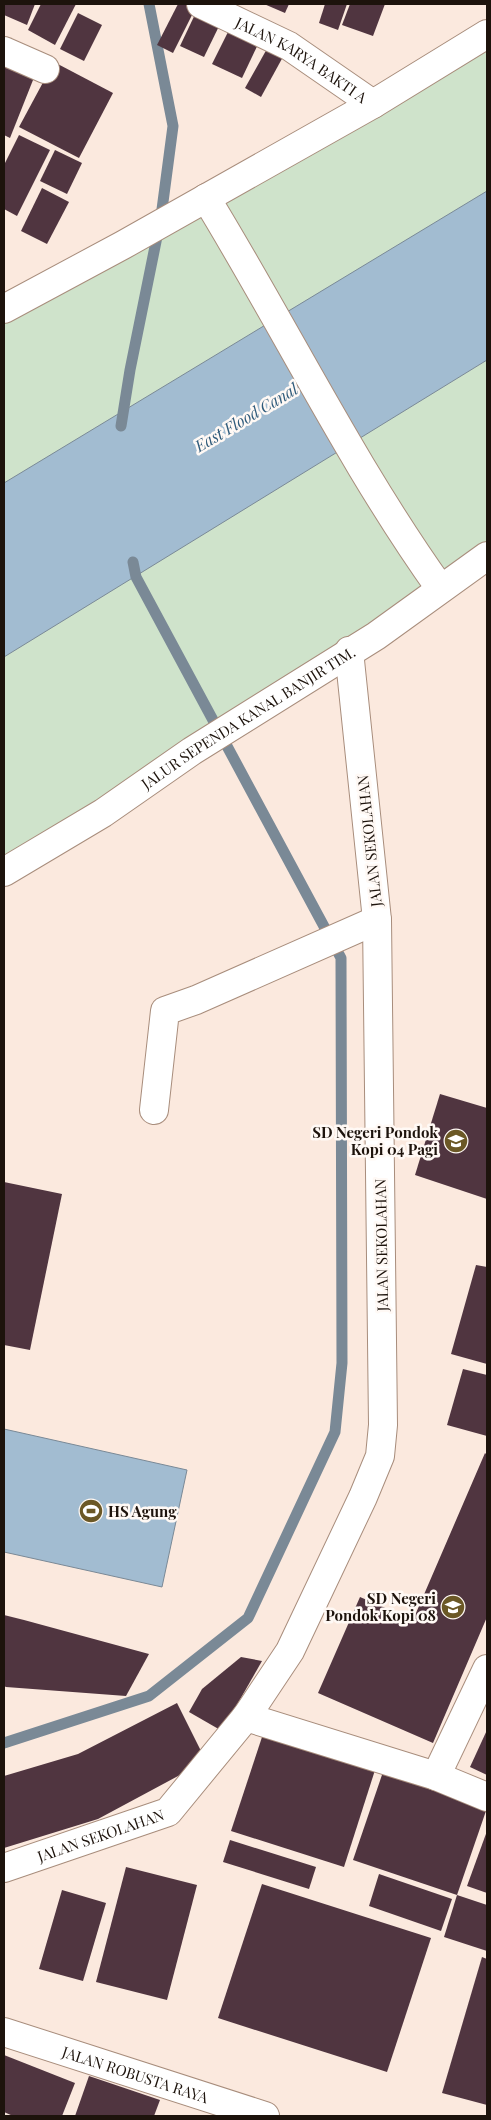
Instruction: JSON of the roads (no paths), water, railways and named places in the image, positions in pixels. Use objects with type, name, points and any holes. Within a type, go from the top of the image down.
[{"type":"street","name":"JALAN KARYA BAKTI A","points":[[200,4],[289,46],[373,104]]},
{"type":"street","points":[[4,308],[123,245],[373,104],[487,34]]},
{"type":"street","points":[[4,51],[45,69]]},
{"type":"street","points":[[206,198],[349,445],[419,559],[440,588]]},
{"type":"street","name":"JALUR SEPENDA KANAL BANJIR TIM.","points":[[4,872],[104,813],[192,751],[288,692],[349,651],[376,636],[440,588],[487,556]]},
{"type":"street","name":"JALAN SEKOLAHAN","points":[[4,1868],[168,1812],[246,1717],[290,1651],[363,1497],[380,1456],[384,1425],[377,920],[349,651]]},
{"type":"street","points":[[154,1110],[164,1011],[196,1000],[377,920]]},
{"type":"street","points":[[436,1776],[487,1669]]},
{"type":"street","points":[[246,1717],[436,1776],[487,1797]]},
{"type":"street","name":"JALAN ROBUSTA RAYA","points":[[4,2032],[265,2116]]},
{"type":"water","name":"East Flood Canal","points":[[487,191],[487,360],[4,657],[4,483]]},
{"type":"water","name":"HS Agung","points":[[4,1429],[187,1470],[162,1587],[4,1552]]},
{"type":"waterway","points":[[121,426],[130,370],[161,217],[173,126],[149,4]]},
{"type":"waterway","points":[[4,1743],[149,1696],[248,1618],[335,1432],[342,1363],[341,958],[136,577],[133,562]]},
{"type":"place","name":"SD Negeri Pondok Kopi 04 Pagi","points":[[456,1141]]},
{"type":"place","name":"HS Agung","points":[[91,1511]]},
{"type":"place","name":"SD Negeri Pondok Kopi 08","points":[[453,1607]]}]
